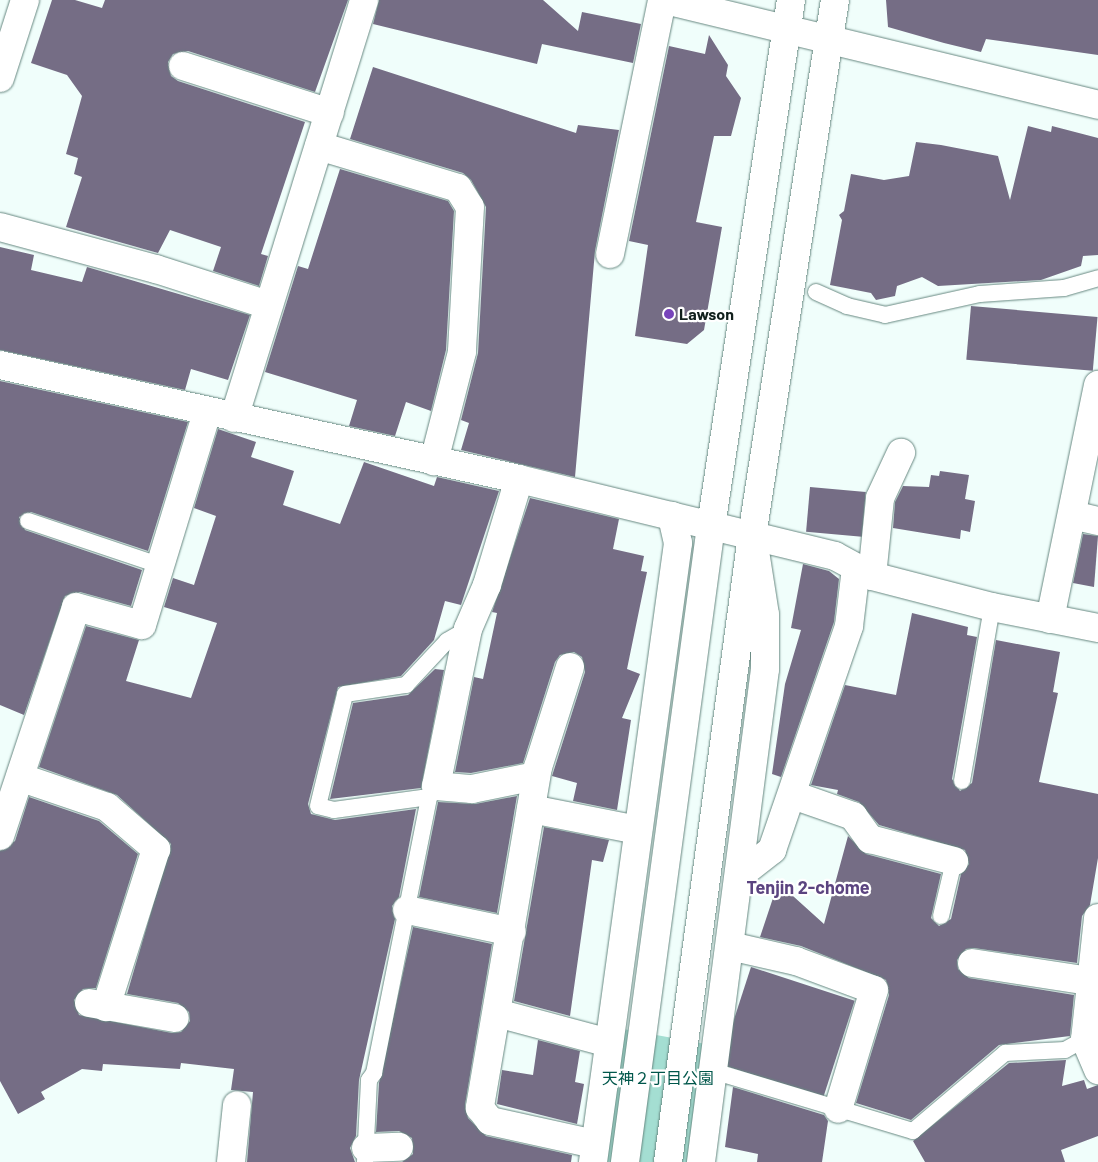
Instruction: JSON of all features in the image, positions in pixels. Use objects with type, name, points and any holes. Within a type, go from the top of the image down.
[{"type":"street","points":[[234,418],[364,0]]},
{"type":"street","points":[[610,254],[664,0],[1098,105]]},
{"type":"street","points":[[624,1162],[665,876],[711,526],[791,0]]},
{"type":"street","points":[[668,1162],[752,536],[835,0]]},
{"type":"street","points":[[0,78],[14,14]]},
{"type":"street","points":[[183,66],[330,113]]},
{"type":"street","points":[[319,146],[458,188],[470,207],[462,352],[434,461]]},
{"type":"street","points":[[0,228],[156,269],[268,305]]},
{"type":"street","points":[[0,365],[234,418],[519,479],[835,556],[864,572],[992,607],[1098,628]]},
{"type":"street","points":[[1050,619],[1098,385]]},
{"type":"street","points":[[0,836],[22,778],[76,607],[142,625],[162,566],[207,412]]},
{"type":"street","points":[[740,875],[772,850],[793,795],[849,626],[864,572],[880,498],[901,453]]},
{"type":"street","points":[[519,479],[487,585],[468,629],[432,792],[472,789],[536,776]]},
{"type":"street","points":[[1072,515],[1098,521]]},
{"type":"street","points":[[570,667],[536,776],[512,932],[480,1108],[490,1121],[594,1153],[678,543],[672,516]]},
{"type":"street","points":[[701,1162],[740,875],[765,670],[765,615],[752,536]]},
{"type":"street","points":[[22,778],[107,807],[156,849],[98,1005],[176,1018]]},
{"type":"street","points":[[793,795],[853,816],[870,839],[954,861]]},
{"type":"street","points":[[531,809],[638,830]]},
{"type":"street","points":[[407,910],[512,932]]},
{"type":"street","points":[[1098,918],[1089,981],[1085,1039],[1098,1070]]},
{"type":"street","points":[[730,946],[796,961],[874,990],[838,1109]]},
{"type":"street","points":[[972,963],[1089,981]]},
{"type":"street","points":[[497,1013],[609,1043]]},
{"type":"street","points":[[231,1162],[237,1106]]},
{"type":"street","points":[[365,1155],[399,1147]]},
{"type":"lane","points":[[816,292],[847,306],[885,315],[980,294],[1064,288],[1098,278]]},
{"type":"lane","points":[[28,521],[162,566]]},
{"type":"lane","points":[[962,781],[992,607]]},
{"type":"lane","points":[[365,1155],[369,1080],[432,792],[334,810],[318,806],[345,694],[406,685],[447,641],[468,629]]},
{"type":"lane","points":[[941,916],[954,861]]},
{"type":"lane","points":[[713,1071],[913,1131],[1005,1053],[1065,1050],[1085,1039]]},
{"type":"green space","name":"天神２丁目公園","points":[[623,1029],[706,1044],[687,1162],[605,1162]]},
{"type":"building","points":[[52,0],[75,0],[102,8],[105,0],[348,0],[315,92],[188,51],[173,54],[168,62],[171,76],[178,81],[305,122],[261,254],[268,256],[259,286],[213,271],[221,247],[170,230],[158,253],[66,227],[82,177],[74,174],[78,158],[66,154],[82,96],[67,75],[31,63]]},
{"type":"building","points":[[379,0],[543,0],[578,31],[582,12],[641,24],[633,63],[542,44],[537,64],[373,24]]},
{"type":"building","points":[[886,0],[1098,0],[1098,55],[986,39],[981,52],[944,43],[888,27]]},
{"type":"building","points":[[709,35],[728,65],[726,76],[741,98],[731,136],[714,136],[696,222],[722,227],[704,330],[687,344],[635,336],[648,245],[629,241],[669,46],[705,54]]},
{"type":"building","points":[[373,67],[576,133],[578,125],[619,130],[595,251],[575,477],[461,450],[469,423],[461,420],[478,353],[486,207],[471,180],[463,173],[350,139]]},
{"type":"building","points":[[1028,126],[1051,132],[1052,126],[1098,138],[1098,255],[1083,256],[1081,266],[1041,280],[938,286],[922,277],[897,286],[895,296],[876,300],[871,293],[830,285],[842,220],[839,215],[844,211],[851,174],[884,180],[909,176],[916,142],[941,145],[998,156],[1010,200]]},
{"type":"building","points":[[340,169],[448,201],[454,211],[446,350],[431,411],[406,402],[395,436],[349,426],[357,400],[265,372],[298,266],[308,269]]},
{"type":"building","points":[[0,247],[34,255],[31,270],[82,282],[87,267],[250,315],[228,380],[191,369],[185,390],[0,350]]},
{"type":"building","points":[[971,306],[1098,317],[1093,371],[966,360]]},
{"type":"building","points":[[0,381],[188,422],[148,551],[31,512],[19,517],[25,530],[142,570],[131,606],[80,592],[65,596],[24,715],[0,705]]},
{"type":"building","points":[[218,429],[256,442],[251,457],[294,471],[283,505],[340,524],[364,462],[434,486],[437,477],[499,491],[461,605],[445,601],[434,640],[401,676],[338,687],[308,804],[311,814],[335,820],[416,809],[399,897],[392,906],[395,919],[359,1080],[356,1136],[350,1148],[355,1162],[247,1162],[253,1092],[231,1090],[234,1069],[181,1063],[180,1069],[103,1064],[102,1071],[82,1069],[41,1092],[45,1099],[18,1114],[0,1081],[0,851],[15,841],[29,797],[99,821],[138,854],[96,988],[83,989],[74,1000],[79,1015],[172,1033],[181,1032],[190,1021],[189,1012],[178,1003],[127,994],[171,844],[117,795],[39,767],[86,626],[139,640],[126,681],[191,698],[217,623],[164,607],[173,578],[194,585],[216,516],[194,508]]},
{"type":"building","points":[[940,471],[969,475],[965,499],[975,501],[970,532],[961,530],[960,539],[893,528],[895,502],[903,486],[929,487],[931,475],[939,476]]},
{"type":"building","points":[[810,487],[866,492],[862,537],[806,532]]},
{"type":"building","points":[[530,498],[619,519],[613,549],[644,556],[641,571],[647,572],[627,669],[640,674],[622,718],[631,720],[617,810],[573,801],[577,783],[552,776],[585,672],[582,657],[574,652],[560,655],[555,662],[523,763],[471,773],[455,772],[474,677],[483,679],[497,613],[492,612]]},
{"type":"building","points":[[1083,534],[1098,536],[1094,587],[1073,583]]},
{"type":"building","points":[[803,564],[829,571],[839,579],[834,622],[781,777],[772,774],[785,684],[801,630],[791,628]]},
{"type":"building","points":[[912,613],[968,627],[967,635],[977,637],[952,779],[960,791],[972,783],[996,640],[1060,652],[1053,692],[1058,693],[1039,782],[1098,794],[1098,858],[1090,905],[1082,916],[1077,963],[974,948],[966,949],[957,960],[958,969],[969,978],[1074,995],[1070,1036],[999,1045],[911,1120],[856,1103],[889,995],[886,980],[801,946],[760,937],[773,898],[783,887],[824,924],[848,836],[866,854],[941,874],[931,918],[939,926],[951,919],[961,874],[969,864],[965,850],[879,825],[859,802],[837,794],[838,790],[811,785],[845,685],[896,695]]},
{"type":"building","points":[[435,669],[444,670],[421,788],[330,799],[353,703],[408,695]]},
{"type":"building","points":[[517,796],[497,913],[419,897],[438,802],[475,804]]},
{"type":"building","points":[[544,827],[609,840],[603,862],[592,860],[570,1016],[514,1001]]},
{"type":"building","points":[[413,927],[492,944],[465,1105],[468,1118],[486,1136],[572,1155],[571,1162],[402,1162],[413,1154],[412,1138],[399,1131],[376,1132],[379,1083]]},
{"type":"building","points":[[751,967],[855,1001],[823,1098],[719,1064]]},
{"type":"building","points":[[538,1040],[580,1051],[575,1082],[584,1084],[577,1124],[497,1104],[502,1070],[533,1075]]},
{"type":"building","points":[[1066,1060],[1062,1086],[1084,1080],[1087,1089],[1098,1085],[1098,1136],[1061,1150],[1065,1162],[925,1162],[913,1141],[1009,1063]]},
{"type":"building","points":[[733,1087],[824,1115],[828,1121],[822,1162],[757,1162],[758,1154],[725,1147]]},
{"type":"place","name":"Lawson","points":[[669,314]]},
{"type":"district","name":"Tenjin 2-chome","points":[[808,887]]}]
